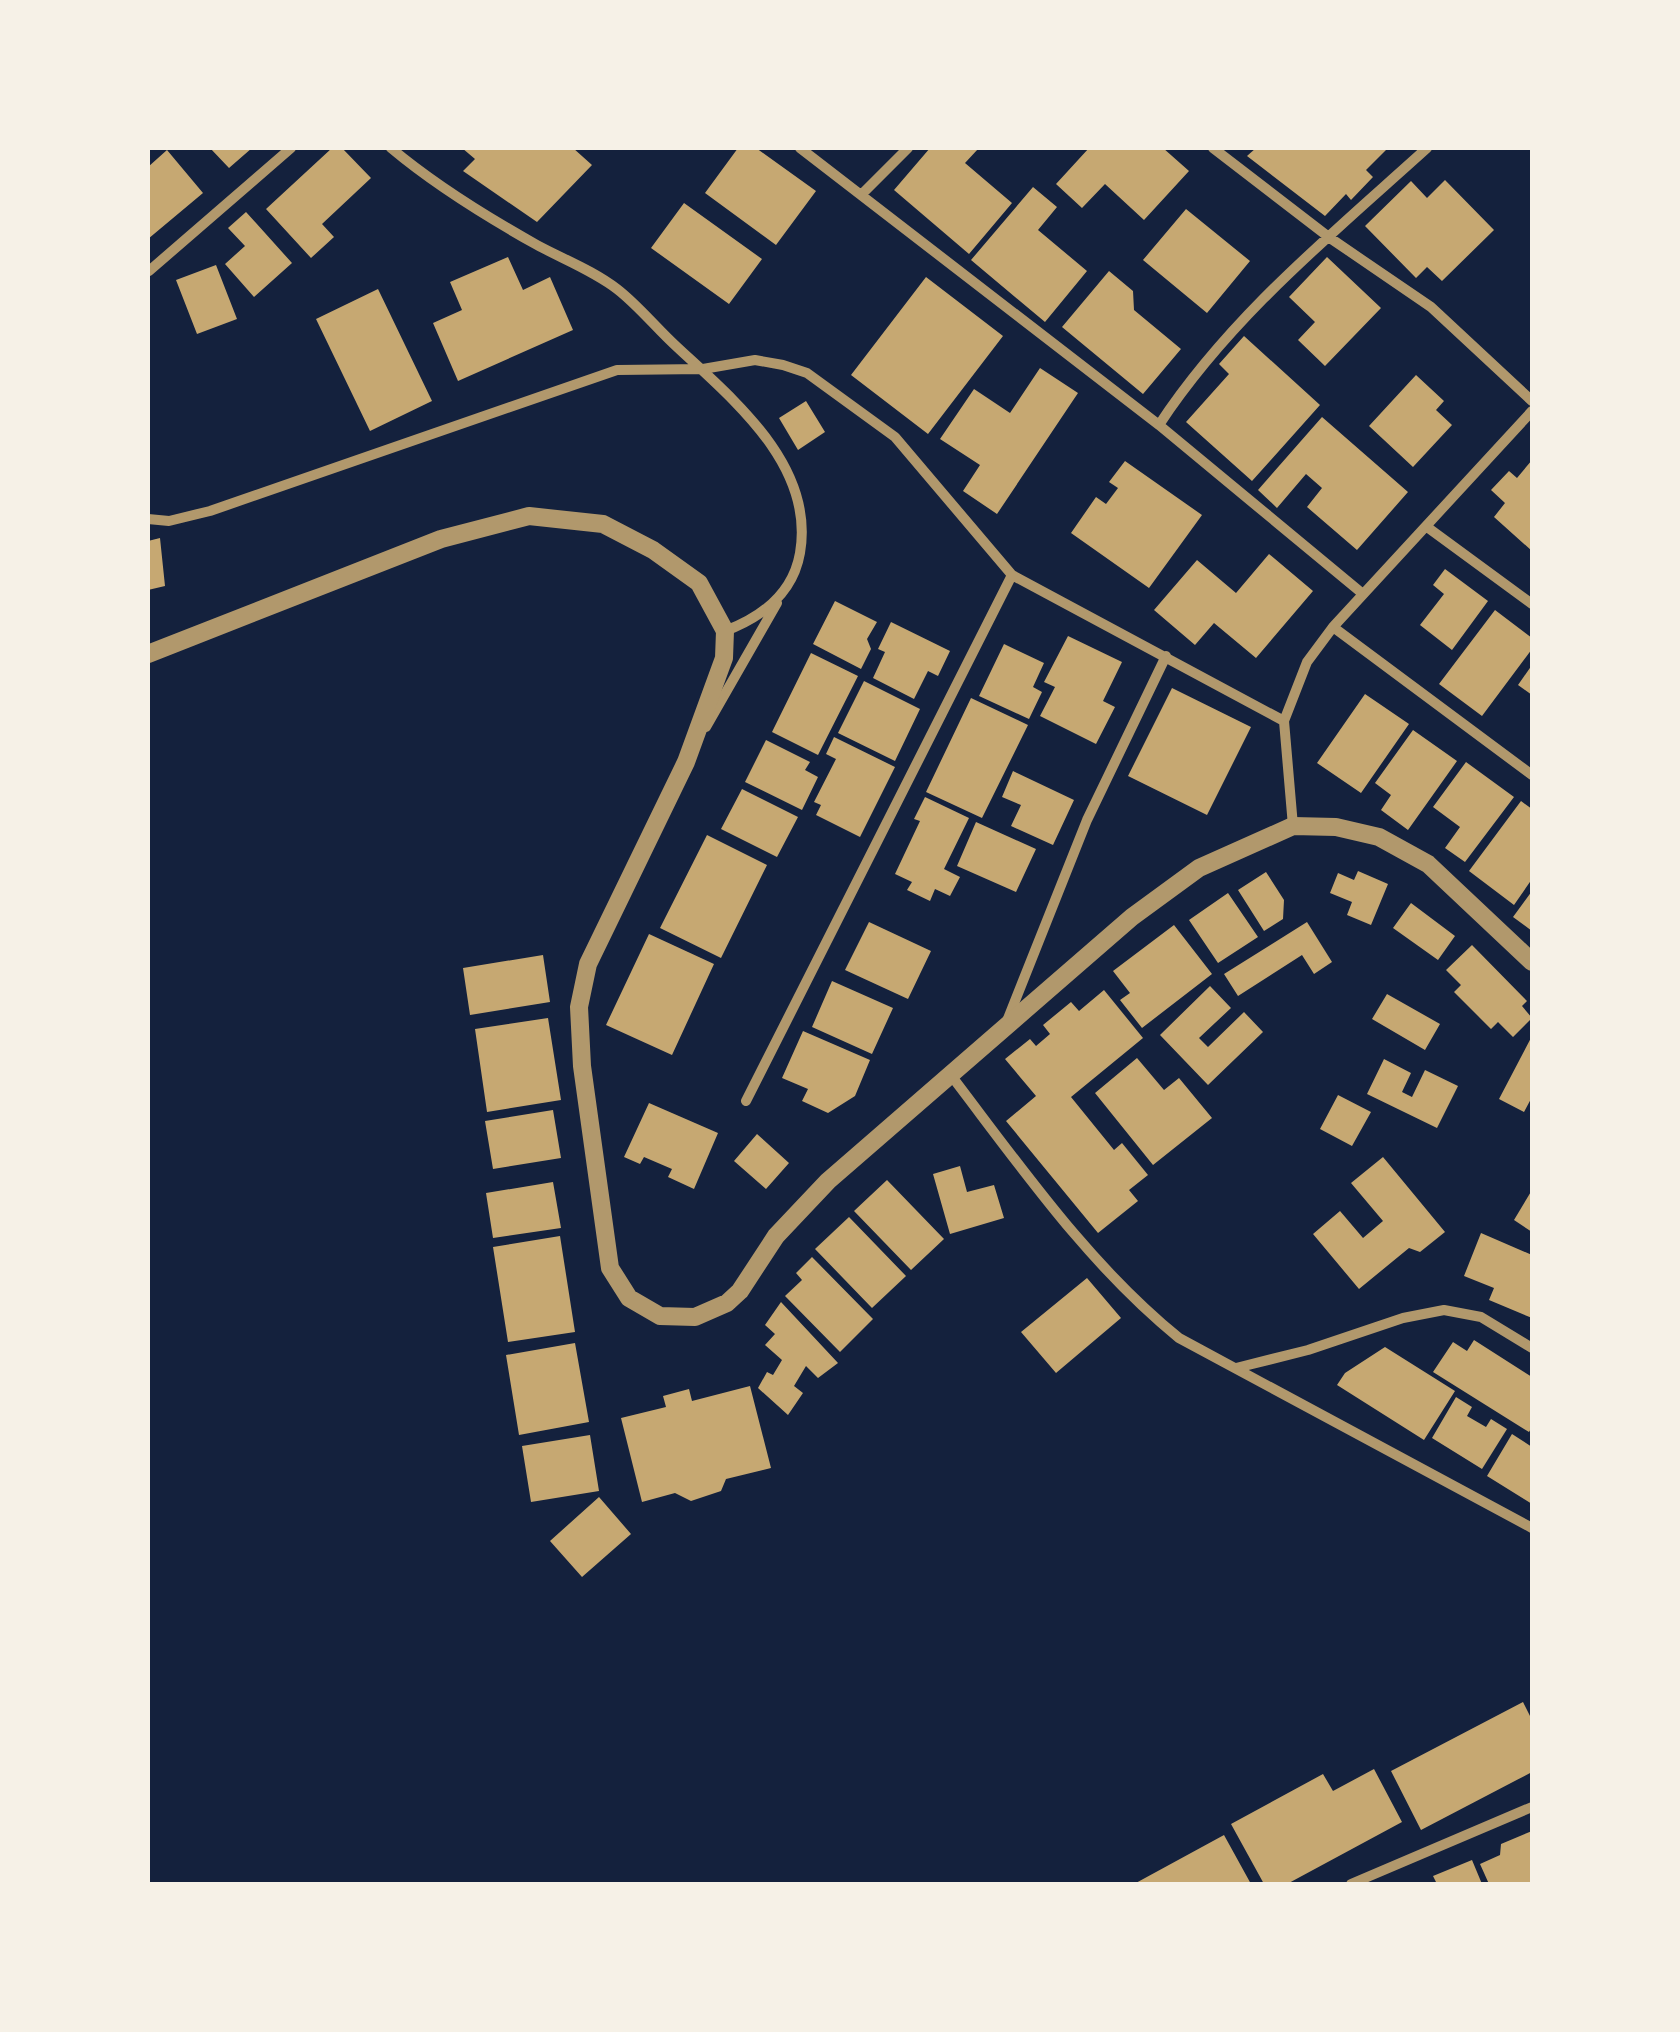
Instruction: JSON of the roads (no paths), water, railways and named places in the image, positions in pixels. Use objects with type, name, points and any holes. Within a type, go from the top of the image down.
[{"type":"street","points":[[149,271],[292,148]]},
{"type":"street","points":[[392,148],[414,167],[523,237],[616,289],[703,368],[743,408],[790,473],[804,530],[796,572],[686,762],[588,964],[579,1007],[582,1066],[610,1268],[629,1298],[660,1316],[677,1319],[695,1318],[727,1303],[776,1236],[828,1181],[1006,1023],[1132,917],[1199,868],[1294,826],[1336,827],[1379,837],[1428,864],[1532,962]]},
{"type":"street","points":[[800,148],[1159,425],[1363,594]]},
{"type":"street","points":[[861,196],[908,148]]},
{"type":"street","points":[[1213,148],[1330,238],[1431,307],[1532,401]]},
{"type":"street","points":[[1159,425],[1192,376],[1237,324],[1427,148]]},
{"type":"street","points":[[148,520],[169,521],[210,511],[617,370],[703,368],[754,360],[783,365],[807,373],[895,437],[1012,575],[1284,720]]},
{"type":"street","points":[[1294,826],[1284,720],[1306,662],[1333,627],[1532,411]]},
{"type":"street","points":[[148,654],[441,539],[528,516],[603,524],[653,550],[699,583],[724,631],[724,658],[686,762]]},
{"type":"street","points":[[1428,527],[1532,604]]},
{"type":"street","points":[[746,1102],[1012,575]]},
{"type":"street","points":[[724,631],[758,615],[781,596]]},
{"type":"street","points":[[1333,627],[1532,775]]},
{"type":"street","points":[[1006,1023],[1087,820],[1166,656]]},
{"type":"street","points":[[950,1074],[1089,1255],[1136,1303],[1179,1338],[1532,1528]]},
{"type":"street","points":[[1236,1368],[1308,1350],[1403,1318],[1444,1310],[1482,1317],[1532,1348]]},
{"type":"street","points":[[1351,1884],[1532,1807]]}]
